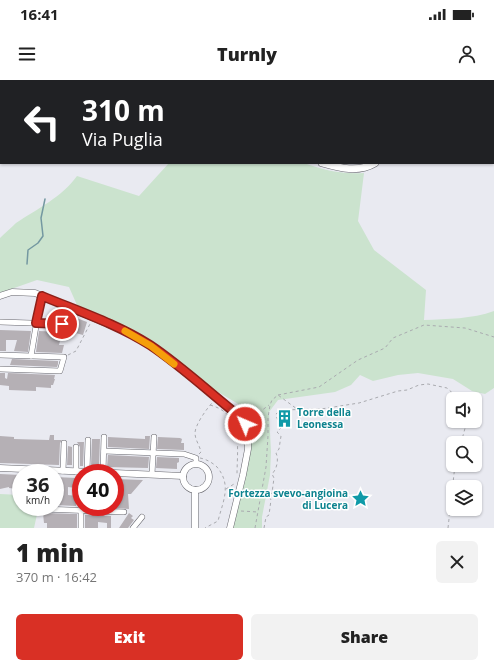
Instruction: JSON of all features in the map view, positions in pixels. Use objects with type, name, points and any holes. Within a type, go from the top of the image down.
[{"type":"main road","points":[[328,164],[356,169],[366,168],[373,164]]},
{"type":"street","points":[[0,296],[12,292],[35,293],[131,334],[151,346],[243,419],[248,430],[248,449],[230,528]]},
{"type":"street","points":[[31,356],[42,296]]},
{"type":"street","points":[[0,322],[62,324]]},
{"type":"street","points":[[0,355],[64,357],[60,371],[0,369]]},
{"type":"street","points":[[152,474],[154,437]]},
{"type":"street","points":[[103,464],[104,438]]},
{"type":"street","points":[[84,464],[88,440]]},
{"type":"street","points":[[63,464],[64,443]]},
{"type":"street","points":[[76,447],[80,464]]},
{"type":"street","points":[[104,450],[184,454],[196,461],[204,466],[209,477],[203,487],[195,490],[188,487],[183,480],[183,476],[187,467],[196,461]]},
{"type":"street","points":[[0,468],[12,469]]},
{"type":"street","points":[[124,473],[183,476]]},
{"type":"street","points":[[195,490],[195,528]]},
{"type":"street","points":[[81,516],[81,528]]},
{"type":"street","points":[[133,528],[142,517]]},
{"type":"path","points":[[64,357],[76,351],[93,317]]},
{"type":"path","points":[[255,528],[266,466],[270,405],[272,400],[278,395],[319,388],[358,360],[385,348],[393,338],[424,325],[465,328],[494,337]]},
{"type":"path","points":[[264,528],[266,517],[269,515],[271,500],[269,496],[272,493],[274,478],[272,474],[276,471],[278,457],[276,453],[279,449],[281,436],[278,432],[282,427],[276,414],[281,410],[326,408],[359,403],[398,390],[407,390],[419,385],[428,384],[447,388],[451,392]]},
{"type":"path","points":[[278,395],[298,410]]},
{"type":"path","points":[[196,461],[201,452],[196,440],[195,432],[197,426],[210,405],[217,398]]},
{"type":"path","points":[[210,405],[216,406],[231,418],[236,428],[238,439],[237,477]]},
{"type":"path","points":[[245,424],[270,405]]},
{"type":"path","points":[[196,461],[203,458],[215,465],[223,475],[226,489],[218,521],[205,528]]},
{"type":"path","points":[[448,528],[454,472]]},
{"type":"path","points":[[226,489],[235,484]]},
{"type":"path","points":[[234,510],[258,512]]},
{"type":"green space","points":[[168,164],[307,164],[334,171],[364,173],[358,221],[374,250],[426,290],[424,320],[468,317],[494,311],[494,388],[485,394],[482,392],[472,391],[453,379],[418,373],[398,375],[373,381],[360,375],[351,385],[335,392],[278,400],[269,412],[271,452],[270,475],[262,517],[262,528],[230,528],[249,430],[245,408],[208,386],[137,334],[81,314],[69,287],[37,280],[0,293],[0,238],[16,223],[41,208],[57,196],[77,176],[139,196]]},
{"type":"green space","points":[[0,494],[12,495],[12,516],[37,516],[34,528],[0,528]]},
{"type":"building","points":[[66,314],[87,322],[83,335],[68,331],[70,324],[64,321]]},
{"type":"building","points":[[0,330],[31,331],[28,352],[14,351],[17,340],[6,340],[6,351],[0,351]]},
{"type":"building","points":[[39,331],[62,332],[59,345],[64,345],[62,353],[36,352]]},
{"type":"building","points":[[12,359],[58,361],[58,364],[57,367],[10,365]]},
{"type":"building","points":[[0,373],[5,373],[5,378],[7,379],[8,373],[55,375],[55,379],[53,385],[51,385],[51,388],[36,387],[36,391],[9,390],[9,386],[0,385]]},
{"type":"building","name":"Torre della Leonessa","points":[[282,412],[286,412],[288,413],[288,421],[282,422],[279,419],[279,415]]},
{"type":"building","points":[[50,435],[54,435],[54,440],[62,440],[60,443],[59,464],[0,463],[0,436],[14,437],[14,439],[49,440]]},
{"type":"building","points":[[145,436],[150,436],[149,449],[108,447],[108,437],[145,439]]},
{"type":"building","points":[[158,437],[182,439],[181,443],[184,443],[184,450],[157,449]]},
{"type":"building","points":[[92,439],[100,439],[99,464],[91,464]]},
{"type":"building","points":[[77,442],[84,442],[83,464],[80,464],[80,447]]},
{"type":"building","points":[[68,446],[72,447],[72,465],[67,465]]},
{"type":"building","points":[[108,455],[149,457],[148,468],[124,467],[124,464],[107,464]]},
{"type":"building","points":[[157,457],[179,458],[177,469],[156,468]]},
{"type":"building","points":[[0,474],[12,475],[12,488],[9,487],[0,489]]},
{"type":"building","points":[[64,477],[72,478],[72,488],[68,487],[68,495],[72,495],[72,506],[64,505]]},
{"type":"building","points":[[124,479],[143,480],[131,494],[128,494],[129,509],[124,509]]},
{"type":"building","points":[[129,513],[133,516],[131,518],[134,520],[128,528],[119,528]]},
{"type":"building","points":[[64,514],[72,514],[72,516],[77,516],[77,528],[47,528],[47,523],[44,523],[43,516],[64,516]]},
{"type":"building","points":[[85,516],[111,516],[111,528],[107,528],[107,523],[98,522],[98,528],[85,528]]},
{"type":"waterway","points":[[27,264],[28,250],[38,243],[43,236],[41,218],[45,199]]},
{"type":"slow traffic","points":[[125,331],[151,346],[174,364]]},
{"type":"place","name":"Torre della Leonessa","points":[[284,418]]},
{"type":"place","name":"Fortezza svevo-angioina di Lucera","points":[[361,499]]},
{"type":"route","points":[[62,324],[36,323],[42,296],[131,334],[151,346],[243,419],[245,424]]}]
